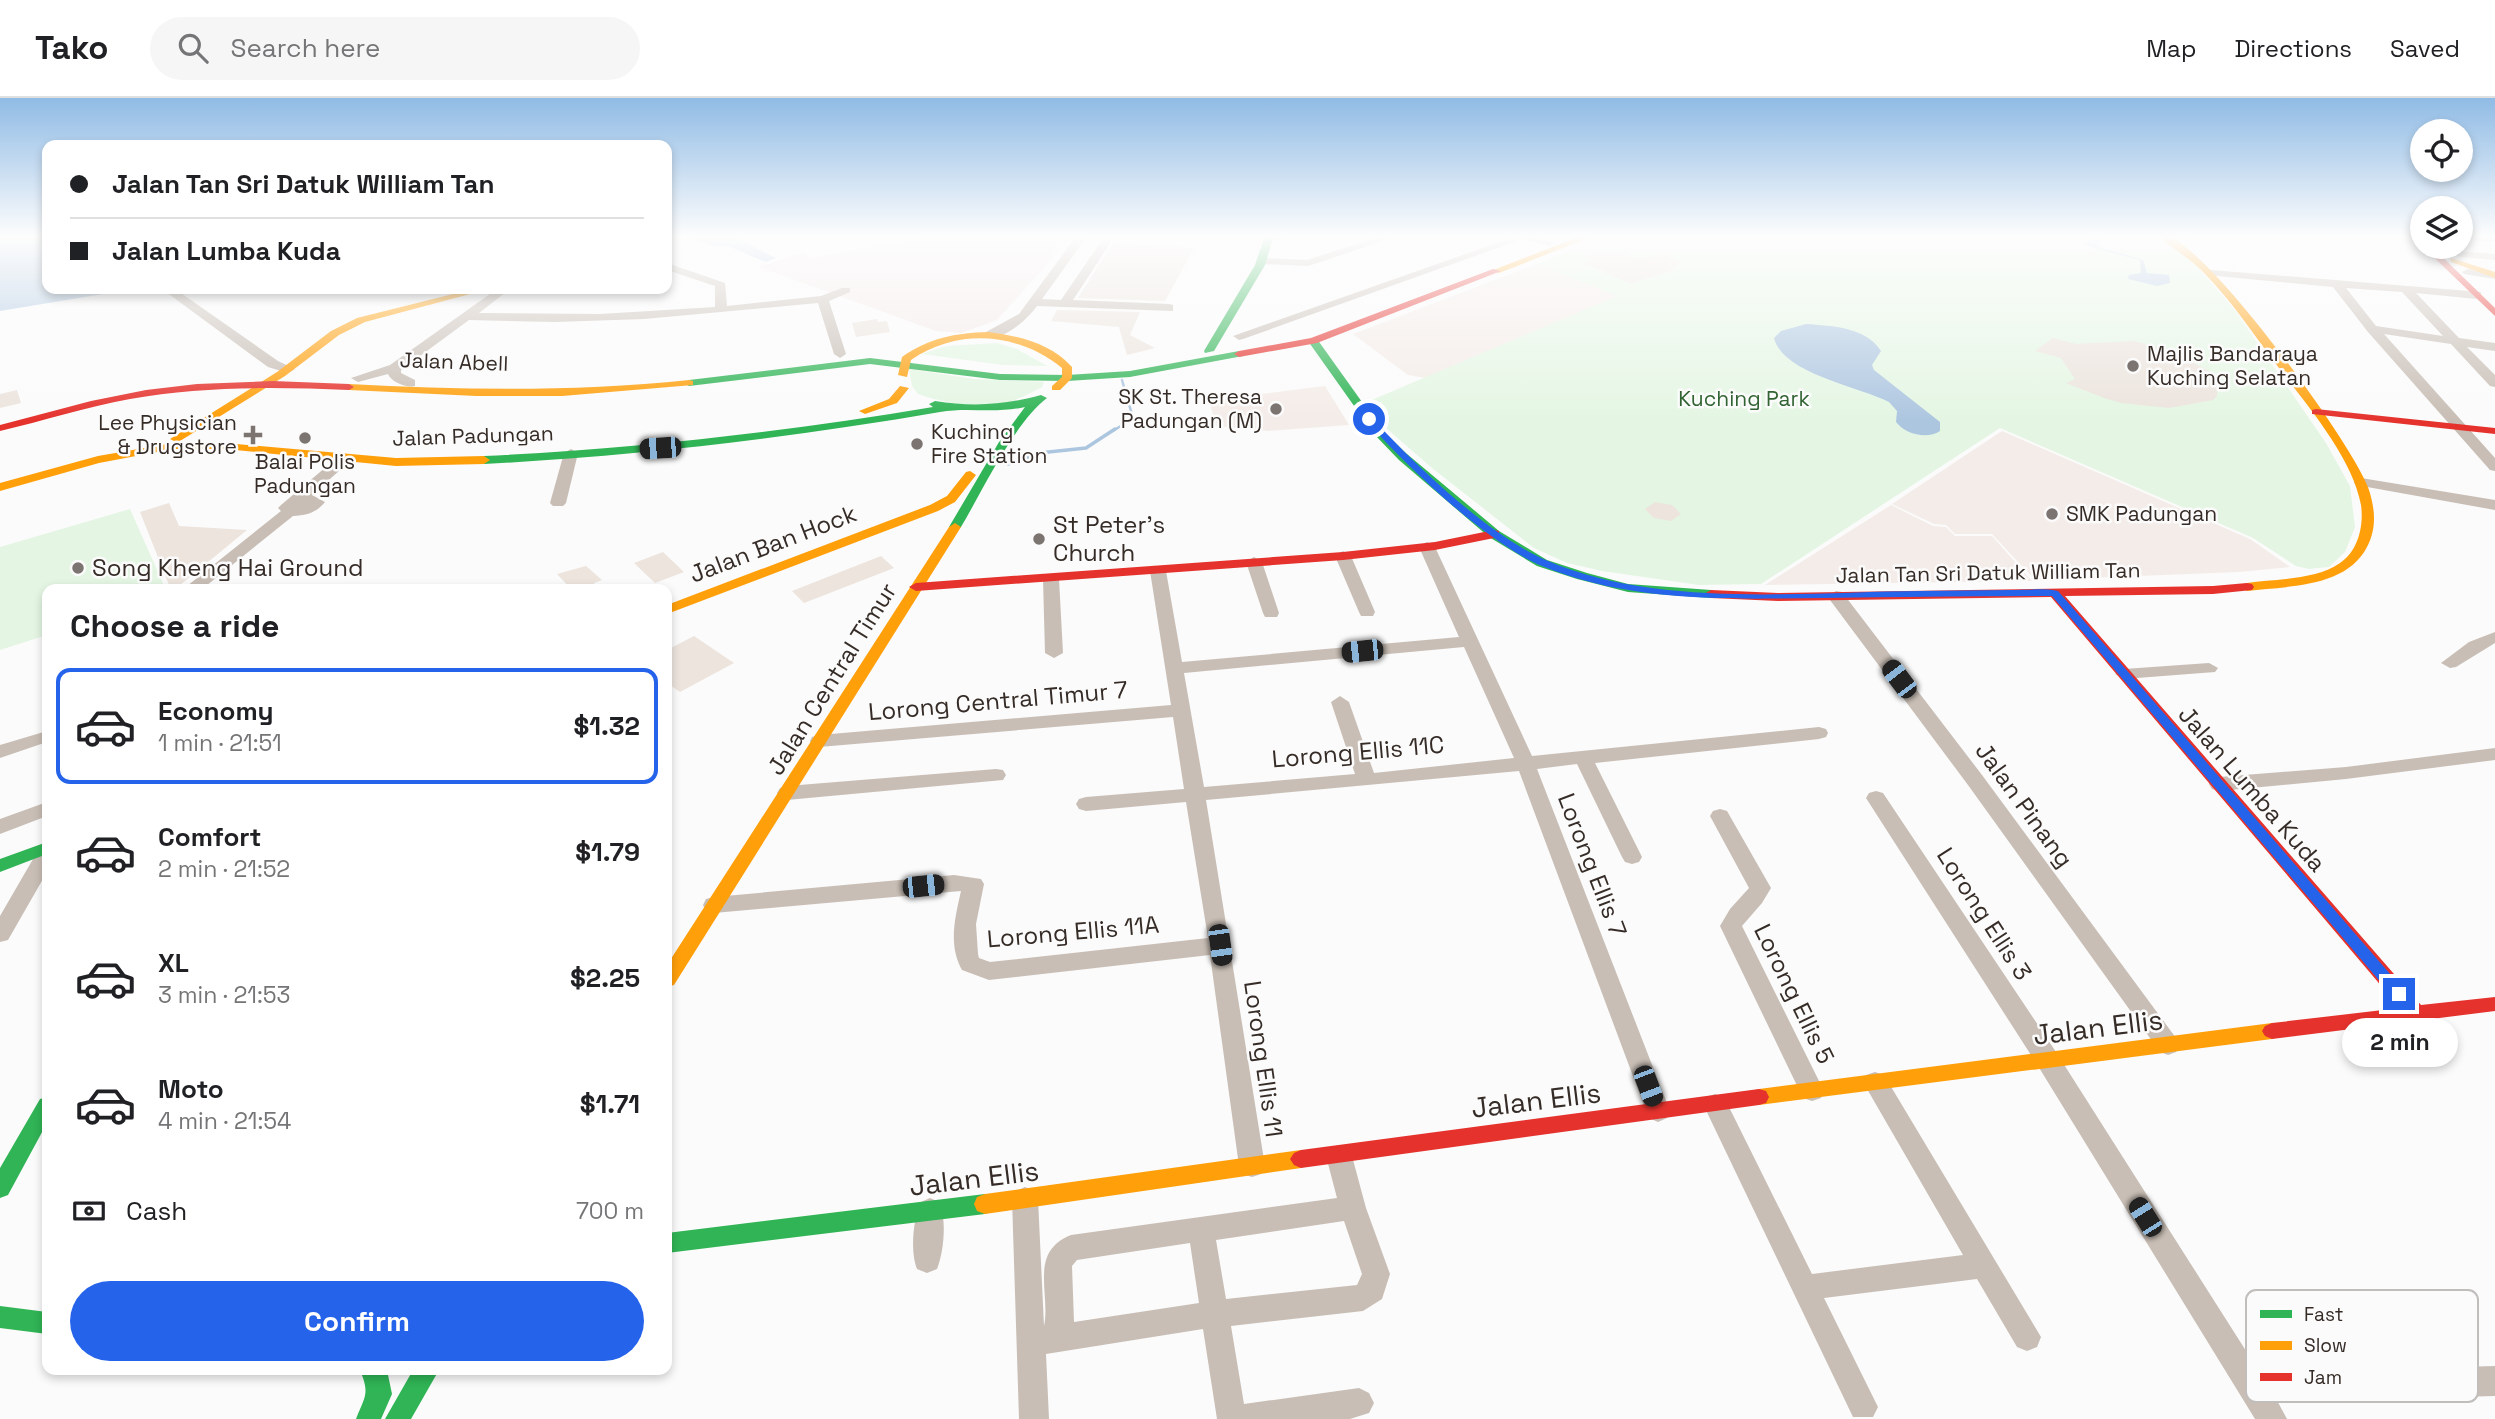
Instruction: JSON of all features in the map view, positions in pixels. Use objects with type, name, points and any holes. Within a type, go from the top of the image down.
[{"type":"main road","points":[[211,435],[211,429],[305,354],[360,320],[467,297]]},
{"type":"main road","points":[[1242,297],[1233,328],[1239,335],[1265,342]]},
{"type":"main road","points":[[1209,351],[1218,342],[1225,321],[1242,297]]},
{"type":"main road","points":[[1051,393],[1067,372],[1265,342],[1352,315],[1393,297]]},
{"type":"main road","points":[[906,361],[904,388],[918,400],[977,411],[1013,408],[1051,393],[1130,374],[1313,341],[1435,297]]},
{"type":"main road","name":"Jalan Tan Sri Datuk William Tan","points":[[1313,341],[1378,432],[1494,534],[1542,563],[1628,588],[1720,595],[2055,593],[2253,587],[2294,582],[2344,567],[2359,550],[2369,526],[2367,503],[2361,482],[2316,412],[2229,297]]},
{"type":"main road","points":[[860,353],[990,335],[1019,339],[1061,360],[1067,372]]},
{"type":"main road","points":[[176,439],[321,351],[329,337]]},
{"type":"main road","points":[[906,361],[943,341]]},
{"type":"main road","name":"Jalan Abell","points":[[0,422],[161,385],[282,375],[512,386],[702,374],[840,354],[860,353],[906,361]]},
{"type":"main road","points":[[906,361],[1130,374]]},
{"type":"main road","name":"Jalan Abell","points":[[0,428],[151,392],[282,375],[425,392],[509,394],[672,385],[853,362],[906,361]]},
{"type":"main road","name":"Jalan Padungan","points":[[0,480],[176,439],[211,435],[372,451],[427,452],[653,441],[759,429],[869,410],[899,397],[904,388]]},
{"type":"main road","name":"Jalan Central Timur","points":[[672,972],[943,547],[1005,442],[1034,401]]},
{"type":"main road","name":"Jalan Padungan","points":[[0,487],[139,452],[174,446],[219,446],[349,459],[422,462],[702,444],[950,407]]},
{"type":"main road","points":[[896,521],[951,499],[968,478],[991,428],[977,411]]},
{"type":"main road","points":[[2316,412],[2495,431]]},
{"type":"main road","points":[[896,521],[929,523],[934,526],[943,547]]},
{"type":"main road","name":"Jalan Ban Hock","points":[[672,608],[896,521]]},
{"type":"main road","points":[[916,587],[1343,556],[1427,547],[1494,534]]},
{"type":"main road","name":"Jalan Lumba Kuda","points":[[2055,593],[2416,1013]]},
{"type":"main road","points":[[0,854],[42,838]]},
{"type":"main road","points":[[0,866],[42,852]]},
{"type":"main road","name":"Jalan Ellis","points":[[672,1242],[1025,1199],[1339,1156],[1446,1138],[2047,1059],[2495,1004]]},
{"type":"main road","points":[[0,1188],[42,1114]]},
{"type":"main road","points":[[0,1317],[42,1322]]},
{"type":"main road","points":[[368,1419],[380,1394],[377,1375]]},
{"type":"main road","points":[[397,1419],[424,1375]]},
{"type":"street","points":[[178,297],[282,375]]},
{"type":"street","points":[[358,378],[395,368],[465,316],[477,297]]},
{"type":"street","points":[[721,297],[721,310]]},
{"type":"street","points":[[465,316],[555,320],[721,310],[829,297]]},
{"type":"street","points":[[990,335],[1023,317],[1039,297]]},
{"type":"street","points":[[1065,303],[1069,297]]},
{"type":"street","points":[[1239,335],[1352,297]]},
{"type":"street","points":[[2347,297],[2372,329],[2495,467]]},
{"type":"street","points":[[2412,297],[2495,383]]},
{"type":"street","points":[[823,299],[840,354]]},
{"type":"street","points":[[1035,302],[1169,308]]},
{"type":"street","points":[[1019,339],[1023,317]]},
{"type":"street","points":[[2372,329],[2495,347]]},
{"type":"street","points":[[395,368],[394,375],[410,383]]},
{"type":"street","points":[[558,503],[571,453]]},
{"type":"street","points":[[292,507],[310,509],[315,506],[318,494],[349,459]]},
{"type":"street","points":[[200,584],[349,459]]},
{"type":"street","points":[[2361,482],[2495,505]]},
{"type":"street","points":[[1158,571],[1175,668],[1469,641],[1427,547]]},
{"type":"street","points":[[1343,556],[1367,612]]},
{"type":"street","points":[[1254,562],[1271,613]]},
{"type":"street","points":[[1051,579],[1054,653]]},
{"type":"street","name":"Jalan Pinang","points":[[1836,596],[1975,780],[2168,1045]]},
{"type":"street","points":[[2449,663],[2495,637]]},
{"type":"street","name":"Lorong Ellis 7","points":[[1469,641],[1525,762],[1658,1111]]},
{"type":"street","name":"Lorong Ellis 11","points":[[1175,668],[1220,945],[1252,1166]]},
{"type":"street","points":[[2124,674],[2209,668]]},
{"type":"street","points":[[1340,702],[1367,780]]},
{"type":"street","name":"Lorong Central Timur 7","points":[[819,741],[1182,710]]},
{"type":"street","name":"Lorong Ellis 11C","points":[[1086,804],[1367,780],[1819,733]]},
{"type":"street","points":[[0,752],[42,738]]},
{"type":"street","points":[[2218,784],[2346,773],[2495,754]]},
{"type":"street","points":[[1583,757],[1632,857]]},
{"type":"street","points":[[787,793],[996,775]]},
{"type":"street","name":"Lorong Ellis 3","points":[[1876,797],[2047,1059],[2246,1377]]},
{"type":"street","points":[[0,827],[42,811]]},
{"type":"street","name":"Lorong Ellis 5","points":[[1720,816],[1760,888],[1758,895],[1734,917],[1731,926],[1733,933],[1812,1091]]},
{"type":"street","points":[[0,934],[24,897],[42,860]]},
{"type":"street","name":"Lorong Ellis 11A","points":[[714,905],[954,883],[973,884],[964,936],[965,952],[970,964],[989,971],[1220,945]]},
{"type":"street","points":[[1875,1082],[2027,1337]]},
{"type":"street","points":[[1715,1104],[1863,1407]]},
{"type":"street","points":[[1031,1342],[1215,1314],[1363,1298],[1372,1290],[1376,1274],[1353,1208],[1339,1156]]},
{"type":"street","points":[[1025,1199],[1034,1419]]},
{"type":"street","points":[[1060,1338],[1058,1266],[1061,1256],[1071,1248],[1353,1208]]},
{"type":"street","points":[[927,1260],[930,1210]]},
{"type":"street","points":[[1202,1230],[1232,1419]]},
{"type":"street","points":[[1804,1288],[1983,1265]]},
{"type":"street","name":"Lorong Ellis 3","points":[[2261,1402],[2272,1419]]},
{"type":"street","points":[[1241,1419],[1359,1403]]},
{"type":"shaded area","points":[[841,297],[1018,297],[997,320],[962,333],[936,331]]},
{"type":"shaded area","points":[[1451,297],[1618,297],[1425,378],[1408,375],[1353,334]]},
{"type":"shaded area","name":"SK St. Theresa Padungan (M)","points":[[1325,386],[1349,425],[1268,431],[1198,424],[1199,421],[1214,418],[1209,401]]},
{"type":"shaded area","name":"SMK Padungan","points":[[2002,431],[2250,539],[2290,567],[2239,572],[2035,580],[1992,534],[1955,534],[1946,525],[1934,524],[1892,504]]},
{"type":"shaded area","points":[[1891,505],[1933,526],[1946,527],[1955,536],[1992,536],[2032,581],[1765,585]]},
{"type":"green space","name":"Kuching Park","points":[[1615,297],[2223,297],[2326,443],[2350,486],[2355,527],[2345,552],[2329,567],[2309,569],[2296,566],[2253,538],[2000,428],[1761,584],[1699,585],[1602,571],[1567,563],[1534,548],[1432,468],[1379,422],[1367,402]]},
{"type":"green space","points":[[997,343],[1017,349],[1047,366],[1003,365],[922,354],[946,346]]},
{"type":"green space","points":[[909,369],[974,379],[1044,382],[1042,387],[1006,403],[985,406],[962,404],[918,394],[912,386]]},
{"type":"green space","name":"Song Kheng Hai Ground","points":[[130,509],[163,584],[42,584],[42,637],[0,650],[0,547]]},
{"type":"water","points":[[0,297],[87,297],[0,311]]},
{"type":"water","points":[[1806,324],[1848,329],[1875,343],[1881,351],[1872,365],[1874,370],[1940,422],[1940,431],[1929,435],[1910,432],[1896,422],[1897,411],[1889,402],[1823,378],[1791,361],[1780,350],[1774,338],[1781,331]]},
{"type":"building","points":[[1079,297],[1167,297],[1165,301]]},
{"type":"building","points":[[1057,310],[1140,312],[1130,335],[1155,348],[1127,355],[1119,327],[1051,321]]},
{"type":"building","points":[[877,319],[878,322],[887,321],[890,332],[856,337],[852,323]]},
{"type":"building","name":"Majlis Bandaraya Kuching Selatan","points":[[2053,338],[2076,344],[2134,341],[2169,350],[2213,373],[2217,378],[2217,396],[2213,400],[2169,408],[2121,403],[2104,398],[2066,383],[2075,379],[2061,358],[2035,351]]},
{"type":"building","points":[[17,390],[21,403],[0,408],[0,394]]},
{"type":"building","points":[[1655,502],[1672,505],[1681,514],[1671,521],[1654,518],[1645,509]]},
{"type":"building","points":[[169,503],[179,526],[247,530],[181,584],[169,584],[140,512]]},
{"type":"building","points":[[663,552],[684,572],[655,583],[634,563]]},
{"type":"building","points":[[881,556],[894,568],[804,603],[792,591]]},
{"type":"building","points":[[586,566],[602,580],[595,584],[566,584],[557,574]]},
{"type":"building","points":[[694,636],[734,663],[680,692],[672,686],[672,647]]},
{"type":"waterway","points":[[1113,431],[1133,418],[1122,380]]},
{"type":"waterway","points":[[1008,464],[1039,453],[1086,448],[1115,429]]},
{"type":"traffic: fast","points":[[1209,351],[1241,297]]},
{"type":"traffic: fast","points":[[1313,341],[1378,432],[1403,457],[1494,534],[1542,563],[1582,576],[1628,588],[1711,594]]},
{"type":"traffic: fast","points":[[689,383],[870,361],[1000,377],[1067,378],[1130,374],[1239,354]]},
{"type":"traffic: fast","points":[[935,404],[988,409],[1014,406],[1041,398]]},
{"type":"traffic: fast","points":[[955,527],[1005,442],[1034,402]]},
{"type":"traffic: fast","points":[[484,460],[660,448],[835,426],[951,407]]},
{"type":"traffic: fast","points":[[0,866],[42,850]]},
{"type":"traffic: fast","points":[[0,1188],[42,1114]]},
{"type":"traffic: fast","points":[[672,1242],[985,1204]]},
{"type":"traffic: fast","points":[[0,1317],[42,1322]]},
{"type":"traffic: fast","points":[[368,1419],[380,1394],[377,1375]]},
{"type":"traffic: fast","points":[[397,1419],[424,1375]]},
{"type":"traffic: slow","points":[[176,439],[281,374],[335,333],[361,320],[454,297]]},
{"type":"traffic: slow","points":[[2230,297],[2311,404],[2353,467],[2367,504],[2368,521],[2365,538],[2357,553],[2337,571],[2312,578],[2247,587]]},
{"type":"traffic: slow","points":[[903,375],[906,359],[923,347],[943,340],[988,335],[1011,338],[1051,354],[1067,367],[1067,378],[1056,388]]},
{"type":"traffic: slow","points":[[349,387],[519,393],[605,391],[689,383]]},
{"type":"traffic: slow","points":[[865,411],[893,401],[904,388]]},
{"type":"traffic: slow","points":[[0,487],[98,460],[173,446],[225,446],[396,462],[484,460]]},
{"type":"traffic: slow","points":[[672,608],[934,508],[951,499],[970,475]]},
{"type":"traffic: slow","points":[[672,972],[955,527]]},
{"type":"traffic: slow","points":[[1759,1097],[2272,1031]]},
{"type":"traffic: slow","points":[[985,1204],[1301,1159]]},
{"type":"traffic: jam","points":[[1239,354],[1313,341],[1429,297]]},
{"type":"traffic: jam","points":[[2478,297],[2495,313]]},
{"type":"traffic: jam","points":[[0,428],[109,400],[171,390],[248,385],[349,387]]},
{"type":"traffic: jam","points":[[2316,412],[2495,431]]},
{"type":"traffic: jam","points":[[916,587],[1343,556],[1435,546],[1494,534]]},
{"type":"traffic: jam","points":[[1711,594],[1778,597],[2213,590],[2247,587]]},
{"type":"traffic: jam","points":[[2055,593],[2416,1013]]},
{"type":"traffic: jam","points":[[2272,1031],[2495,1004]]},
{"type":"traffic: jam","points":[[1301,1159],[1759,1097]]},
{"type":"place","name":"Majlis Bandaraya Kuching Selatan","points":[[2133,366]]},
{"type":"place","name":"SK St. Theresa Padungan (M)","points":[[1276,409]]},
{"type":"place","name":"Lee Physician & Drugstore","points":[[253,435]]},
{"type":"place","name":"Balai Polis Padungan","points":[[305,438]]},
{"type":"place","name":"Kuching Fire Station","points":[[917,444]]},
{"type":"place","name":"SMK Padungan","points":[[2052,514]]},
{"type":"place","name":"St Peter’s Church","points":[[1039,539]]},
{"type":"place","name":"Song Kheng Hai Ground","points":[[78,568]]},
{"type":"route","points":[[1369,419],[1378,432],[1404,457],[1494,534],[1542,563],[1628,588],[1673,593],[1779,597],[2055,593],[2399,994]]}]
